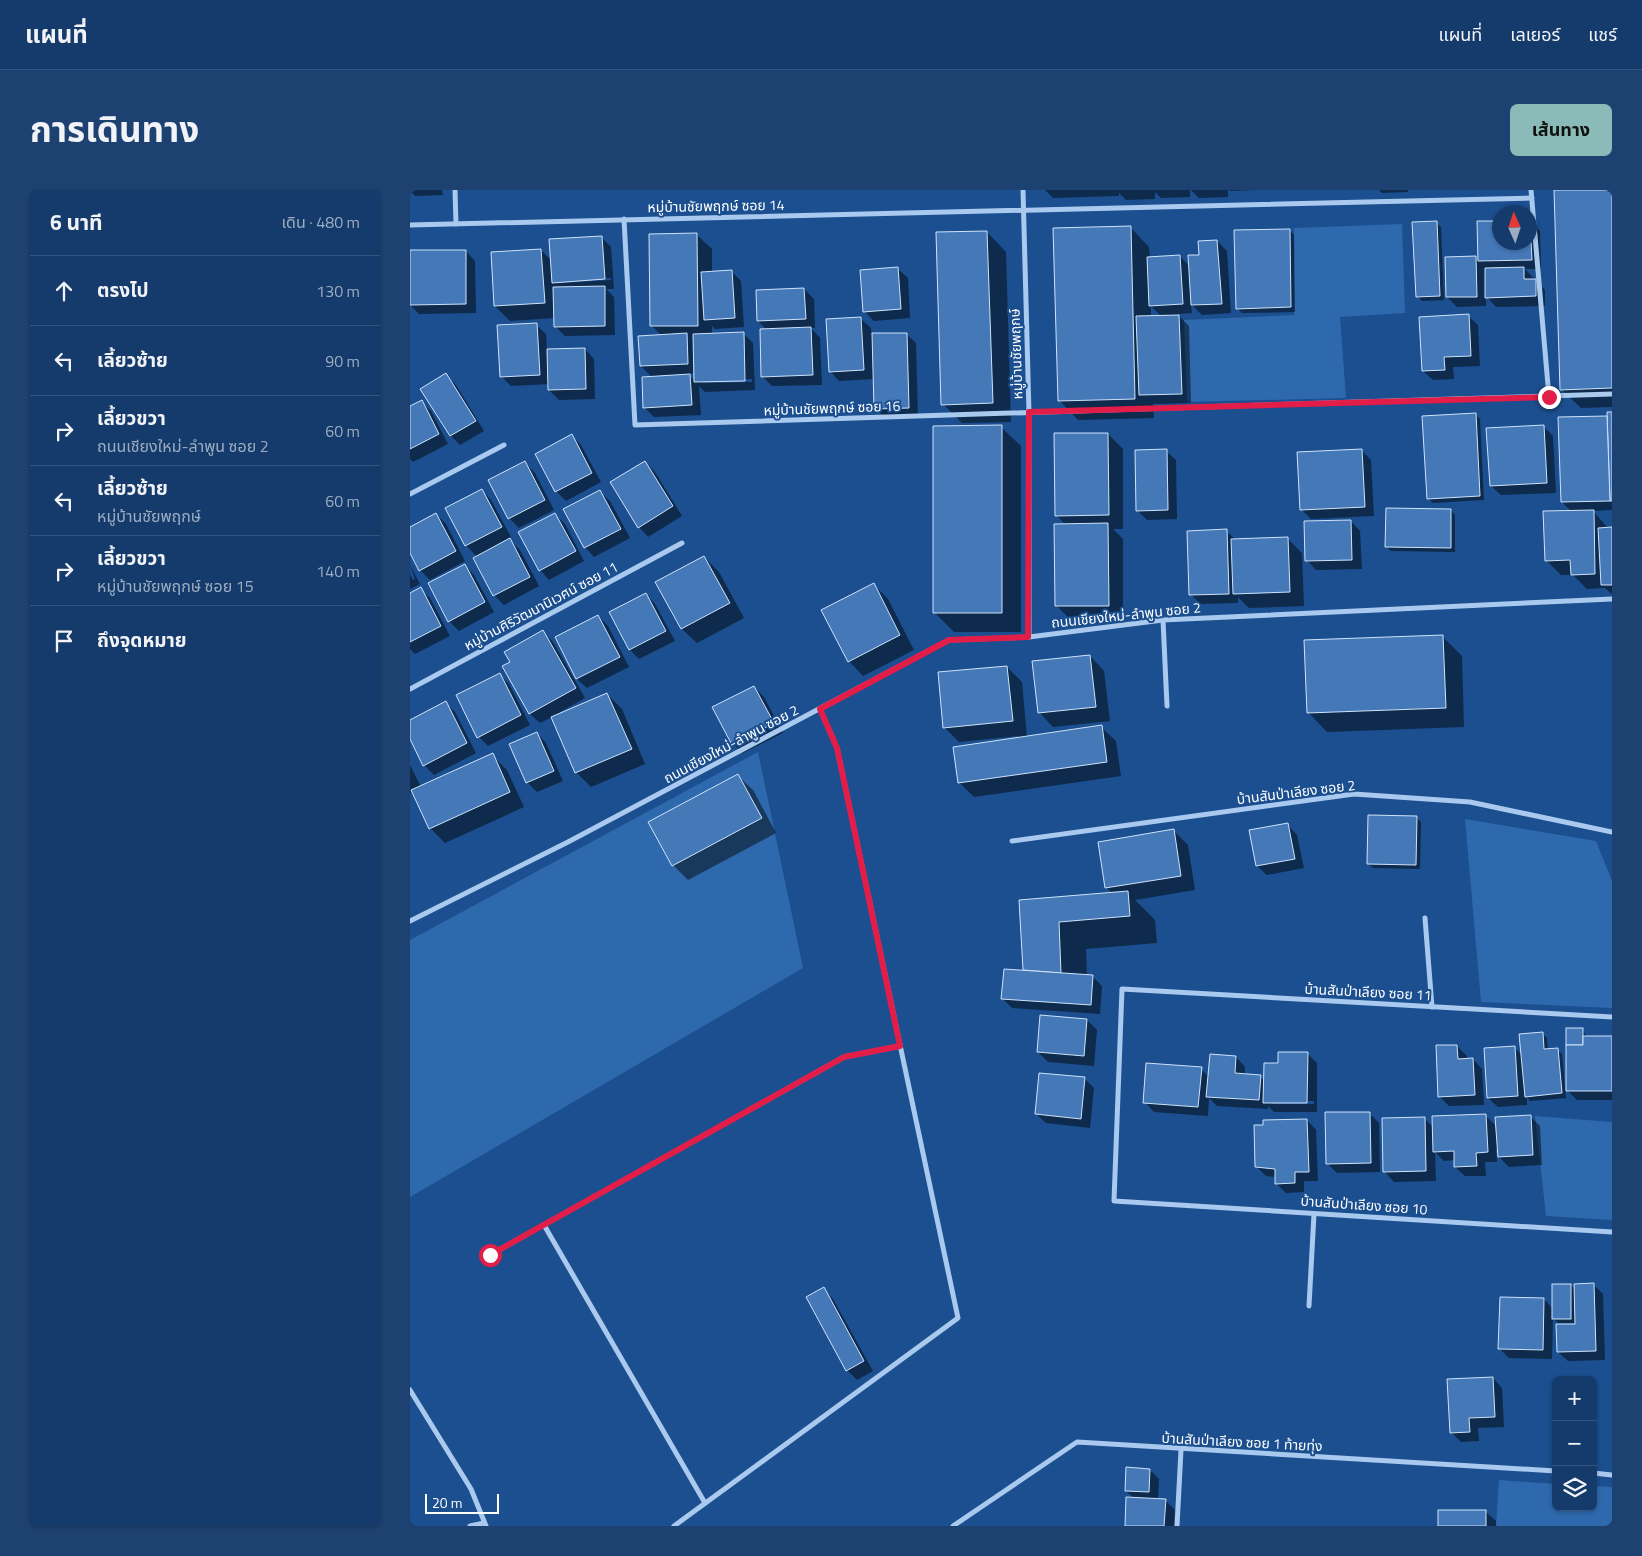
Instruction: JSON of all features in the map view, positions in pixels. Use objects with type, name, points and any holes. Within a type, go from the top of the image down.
[{"type":"street","points":[[456,190],[456,224]]},
{"type":"street","name":"หมู่บ้านชัยพฤกษ์","points":[[1023,190],[1029,412],[1028,637]]},
{"type":"street","points":[[1531,190],[1549,397]]},
{"type":"street","name":"หมู่บ้านชัยพฤกษ์ ซอย 14","points":[[410,225],[1532,198]]},
{"type":"street","name":"หมู่บ้านชัยพฤกษ์ ซอย 16","points":[[624,219],[635,425],[1612,394]]},
{"type":"street","points":[[410,494],[504,445]]},
{"type":"street","name":"หมู่บ้านศิริวัฒนานิเวศน์ ซอย 11","points":[[410,689],[682,543]]},
{"type":"street","name":"ถนนเชียงใหม่-ลำพูน ซอย 2","points":[[410,921],[577,837],[949,640],[1028,637],[1163,620],[1612,599]]},
{"type":"street","points":[[1163,620],[1166,706]]},
{"type":"street","points":[[674,1526],[958,1318],[837,748],[820,709]]},
{"type":"street","name":"บ้านสันป่าเลียง ซอย 2","points":[[1012,841],[1354,794],[1470,802],[1612,832]]},
{"type":"street","points":[[1425,918],[1432,1007]]},
{"type":"street","name":"บ้านสันป่าเลียง ซอย 11","points":[[1114,1201],[1122,989],[1612,1017]]},
{"type":"street","points":[[490,1255],[844,1057],[900,1046]]},
{"type":"street","name":"บ้านสันป่าเลียง ซอย 10","points":[[1114,1201],[1612,1232]]},
{"type":"street","points":[[1310,1306],[1314,1214]]},
{"type":"street","points":[[544,1225],[705,1503]]},
{"type":"street","points":[[410,1390],[471,1489],[485,1524],[470,1526]]},
{"type":"street","name":"บ้านสันป่าเลียง ซอย 1 ท้ายทุ่ง","points":[[953,1526],[1077,1442],[1181,1450],[1552,1471]]},
{"type":"street","points":[[1177,1526],[1181,1450]]},
{"type":"street","points":[[1597,1474],[1612,1475]]},
{"type":"shaded area","points":[[1402,224],[1405,313],[1340,317],[1346,398],[1187,402],[1184,320],[1294,315],[1294,228]]},
{"type":"shaded area","points":[[758,752],[803,968],[410,1197],[410,940]]},
{"type":"shaded area","points":[[1465,819],[1596,841],[1612,881],[1612,1008],[1481,1002]]},
{"type":"shaded area","points":[[1535,1116],[1612,1122],[1612,1220],[1546,1216]]},
{"type":"shaded area","points":[[1499,1480],[1552,1484],[1552,1511],[1597,1511],[1597,1486],[1612,1487],[1612,1526],[1496,1526]]},
{"type":"building","points":[[1554,190],[1612,190],[1612,388],[1560,390]]},
{"type":"building","points":[[1437,221],[1440,296],[1416,297],[1412,222]]},
{"type":"building","points":[[1477,221],[1492,221],[1492,250],[1532,250],[1532,260],[1478,261]]},
{"type":"building","points":[[1131,226],[1135,399],[1058,401],[1053,228]]},
{"type":"building","points":[[1290,229],[1291,307],[1236,309],[1234,230]]},
{"type":"building","points":[[987,231],[993,403],[941,405],[936,232]]},
{"type":"building","points":[[697,233],[698,326],[650,326],[649,234]]},
{"type":"building","points":[[602,236],[605,279],[552,283],[549,239]]},
{"type":"building","points":[[1217,240],[1222,304],[1191,305],[1188,255],[1199,255],[1198,241]]},
{"type":"building","points":[[541,249],[545,303],[494,306],[491,252]]},
{"type":"building","points":[[410,250],[466,250],[466,304],[410,305]]},
{"type":"building","points":[[1180,255],[1183,304],[1149,306],[1147,257]]},
{"type":"building","points":[[1476,256],[1477,297],[1446,297],[1445,257]]},
{"type":"building","points":[[898,267],[901,309],[863,312],[860,270]]},
{"type":"building","points":[[1524,267],[1524,279],[1536,279],[1536,296],[1485,298],[1485,268]]},
{"type":"building","points":[[732,270],[735,318],[704,320],[701,272]]},
{"type":"building","points":[[605,286],[605,326],[554,327],[553,287]]},
{"type":"building","points":[[804,288],[806,319],[757,321],[756,290]]},
{"type":"building","points":[[1469,314],[1471,356],[1444,357],[1445,370],[1422,371],[1419,317]]},
{"type":"building","points":[[1179,315],[1182,394],[1139,395],[1136,316]]},
{"type":"building","points":[[861,317],[864,370],[829,372],[826,319]]},
{"type":"building","points":[[537,323],[540,375],[500,377],[497,325]]},
{"type":"building","points":[[811,327],[813,375],[761,377],[760,329]]},
{"type":"building","points":[[744,332],[745,381],[694,382],[693,334]]},
{"type":"building","points":[[687,333],[688,364],[640,366],[638,336]]},
{"type":"building","points":[[872,333],[907,333],[909,408],[874,409]]},
{"type":"building","points":[[585,348],[586,389],[548,390],[547,349]]},
{"type":"building","points":[[446,373],[476,421],[450,436],[420,389]]},
{"type":"building","points":[[690,374],[692,405],[643,408],[642,377]]},
{"type":"building","points":[[422,400],[439,434],[410,449],[410,406]]},
{"type":"building","points":[[1607,412],[1612,412],[1612,501],[1610,501]]},
{"type":"building","points":[[1476,413],[1480,496],[1427,499],[1422,416]]},
{"type":"building","points":[[1607,416],[1610,501],[1561,502],[1558,417]]},
{"type":"building","points":[[1002,425],[1002,613],[933,613],[933,426]]},
{"type":"building","points":[[1544,425],[1547,483],[1490,486],[1486,428]]},
{"type":"building","points":[[1054,433],[1108,433],[1109,515],[1055,516]]},
{"type":"building","points":[[572,434],[592,473],[555,492],[535,454]]},
{"type":"building","points":[[1167,449],[1168,510],[1136,511],[1135,450]]},
{"type":"building","points":[[1362,449],[1365,507],[1300,510],[1297,452]]},
{"type":"building","points":[[525,461],[545,500],[508,519],[488,480]]},
{"type":"building","points":[[645,461],[673,506],[638,528],[610,482]]},
{"type":"building","points":[[482,489],[502,527],[465,546],[445,508]]},
{"type":"building","points":[[600,490],[621,529],[584,548],[563,509]]},
{"type":"building","points":[[1386,508],[1451,509],[1451,548],[1385,547]]},
{"type":"building","points":[[1594,510],[1595,574],[1571,575],[1570,560],[1545,561],[1543,511]]},
{"type":"building","points":[[436,513],[456,551],[419,571],[410,553],[410,527]]},
{"type":"building","points":[[555,513],[576,551],[539,571],[518,532]]},
{"type":"building","points":[[1351,520],[1352,560],[1305,561],[1304,521]]},
{"type":"building","points":[[1108,523],[1109,606],[1055,606],[1054,524]]},
{"type":"building","points":[[1612,527],[1612,585],[1601,585],[1598,528]]},
{"type":"building","points":[[1227,529],[1229,594],[1189,595],[1187,531]]},
{"type":"building","points":[[1288,537],[1290,592],[1233,594],[1231,539]]},
{"type":"building","points":[[510,538],[530,577],[493,596],[473,558]]},
{"type":"building","points":[[704,556],[730,603],[681,629],[655,582]]},
{"type":"building","points":[[465,564],[485,602],[448,622],[428,583]]},
{"type":"building","points":[[874,583],[900,635],[848,662],[821,610]]},
{"type":"building","points":[[421,587],[441,626],[410,642],[410,593]]},
{"type":"building","points":[[646,593],[666,631],[629,650],[609,612]]},
{"type":"building","points":[[598,615],[620,657],[576,679],[555,637]]},
{"type":"building","points":[[543,630],[576,688],[529,714],[502,666],[510,662],[504,652]]},
{"type":"building","points":[[1443,635],[1446,708],[1307,713],[1304,640]]},
{"type":"building","points":[[1090,655],[1096,707],[1038,713],[1032,661]]},
{"type":"building","points":[[1007,666],[1013,721],[943,728],[938,672]]},
{"type":"building","points":[[500,673],[521,715],[477,738],[456,695]]},
{"type":"building","points":[[754,686],[774,723],[732,745],[712,707]]},
{"type":"building","points":[[607,693],[632,749],[575,773],[551,717]]},
{"type":"building","points":[[446,701],[467,743],[423,766],[410,739],[410,720]]},
{"type":"building","points":[[1102,725],[1107,762],[958,783],[953,747]]},
{"type":"building","points":[[537,732],[554,771],[526,783],[509,744]]},
{"type":"building","points":[[493,753],[510,792],[429,829],[411,790]]},
{"type":"building","points":[[738,774],[762,818],[672,866],[648,822]]},
{"type":"building","points":[[1368,815],[1417,816],[1416,865],[1367,864]]},
{"type":"building","points":[[1288,823],[1295,859],[1256,866],[1249,830]]},
{"type":"building","points":[[1174,829],[1181,876],[1105,888],[1098,842]]},
{"type":"building","points":[[1128,891],[1130,916],[1059,922],[1061,973],[1023,970],[1019,900]]},
{"type":"building","points":[[1004,969],[1093,975],[1091,1005],[1001,999]]},
{"type":"building","points":[[1040,1015],[1087,1019],[1084,1056],[1037,1052]]},
{"type":"building","points":[[1566,1028],[1583,1028],[1583,1045],[1566,1045]]},
{"type":"building","points":[[1543,1032],[1544,1049],[1558,1048],[1562,1093],[1525,1097],[1519,1034]]},
{"type":"building","points":[[1583,1036],[1612,1036],[1612,1091],[1566,1091],[1566,1045],[1583,1045]]},
{"type":"building","points":[[1436,1045],[1457,1045],[1458,1059],[1473,1058],[1475,1095],[1438,1097]]},
{"type":"building","points":[[1515,1046],[1518,1096],[1487,1098],[1484,1048]]},
{"type":"building","points":[[1278,1052],[1308,1052],[1307,1103],[1263,1103],[1264,1063],[1278,1063]]},
{"type":"building","points":[[1210,1054],[1236,1056],[1235,1073],[1261,1075],[1259,1100],[1206,1097]]},
{"type":"building","points":[[1146,1063],[1202,1067],[1198,1107],[1143,1103]]},
{"type":"building","points":[[1039,1073],[1085,1077],[1081,1119],[1035,1114]]},
{"type":"building","points":[[1325,1112],[1370,1112],[1371,1163],[1326,1164]]},
{"type":"building","points":[[1486,1114],[1488,1152],[1476,1153],[1477,1166],[1454,1167],[1454,1151],[1433,1152],[1432,1116]]},
{"type":"building","points":[[1531,1115],[1533,1155],[1498,1157],[1495,1117]]},
{"type":"building","points":[[1425,1117],[1426,1171],[1383,1172],[1382,1118]]},
{"type":"building","points":[[1307,1119],[1309,1172],[1295,1172],[1295,1183],[1275,1184],[1275,1169],[1255,1167],[1254,1125],[1263,1125],[1263,1120]]},
{"type":"building","points":[[1594,1283],[1596,1351],[1557,1352],[1556,1324],[1575,1324],[1574,1284]]},
{"type":"building","points":[[1552,1284],[1571,1284],[1571,1319],[1552,1319]]},
{"type":"building","points":[[824,1287],[864,1361],[846,1371],[806,1297]]},
{"type":"building","points":[[1500,1297],[1544,1298],[1543,1350],[1498,1349]]},
{"type":"building","points":[[1493,1377],[1495,1417],[1469,1418],[1470,1432],[1450,1433],[1447,1379]]},
{"type":"building","points":[[1126,1467],[1150,1469],[1149,1492],[1125,1491]]},
{"type":"building","points":[[1126,1497],[1166,1499],[1164,1526],[1125,1526]]},
{"type":"building","points":[[1438,1510],[1486,1510],[1486,1526],[1438,1526]]},
{"type":"route","points":[[490,1255],[844,1057],[900,1046],[837,748],[820,709],[949,640],[1028,637],[1029,412],[1549,397]]}]
